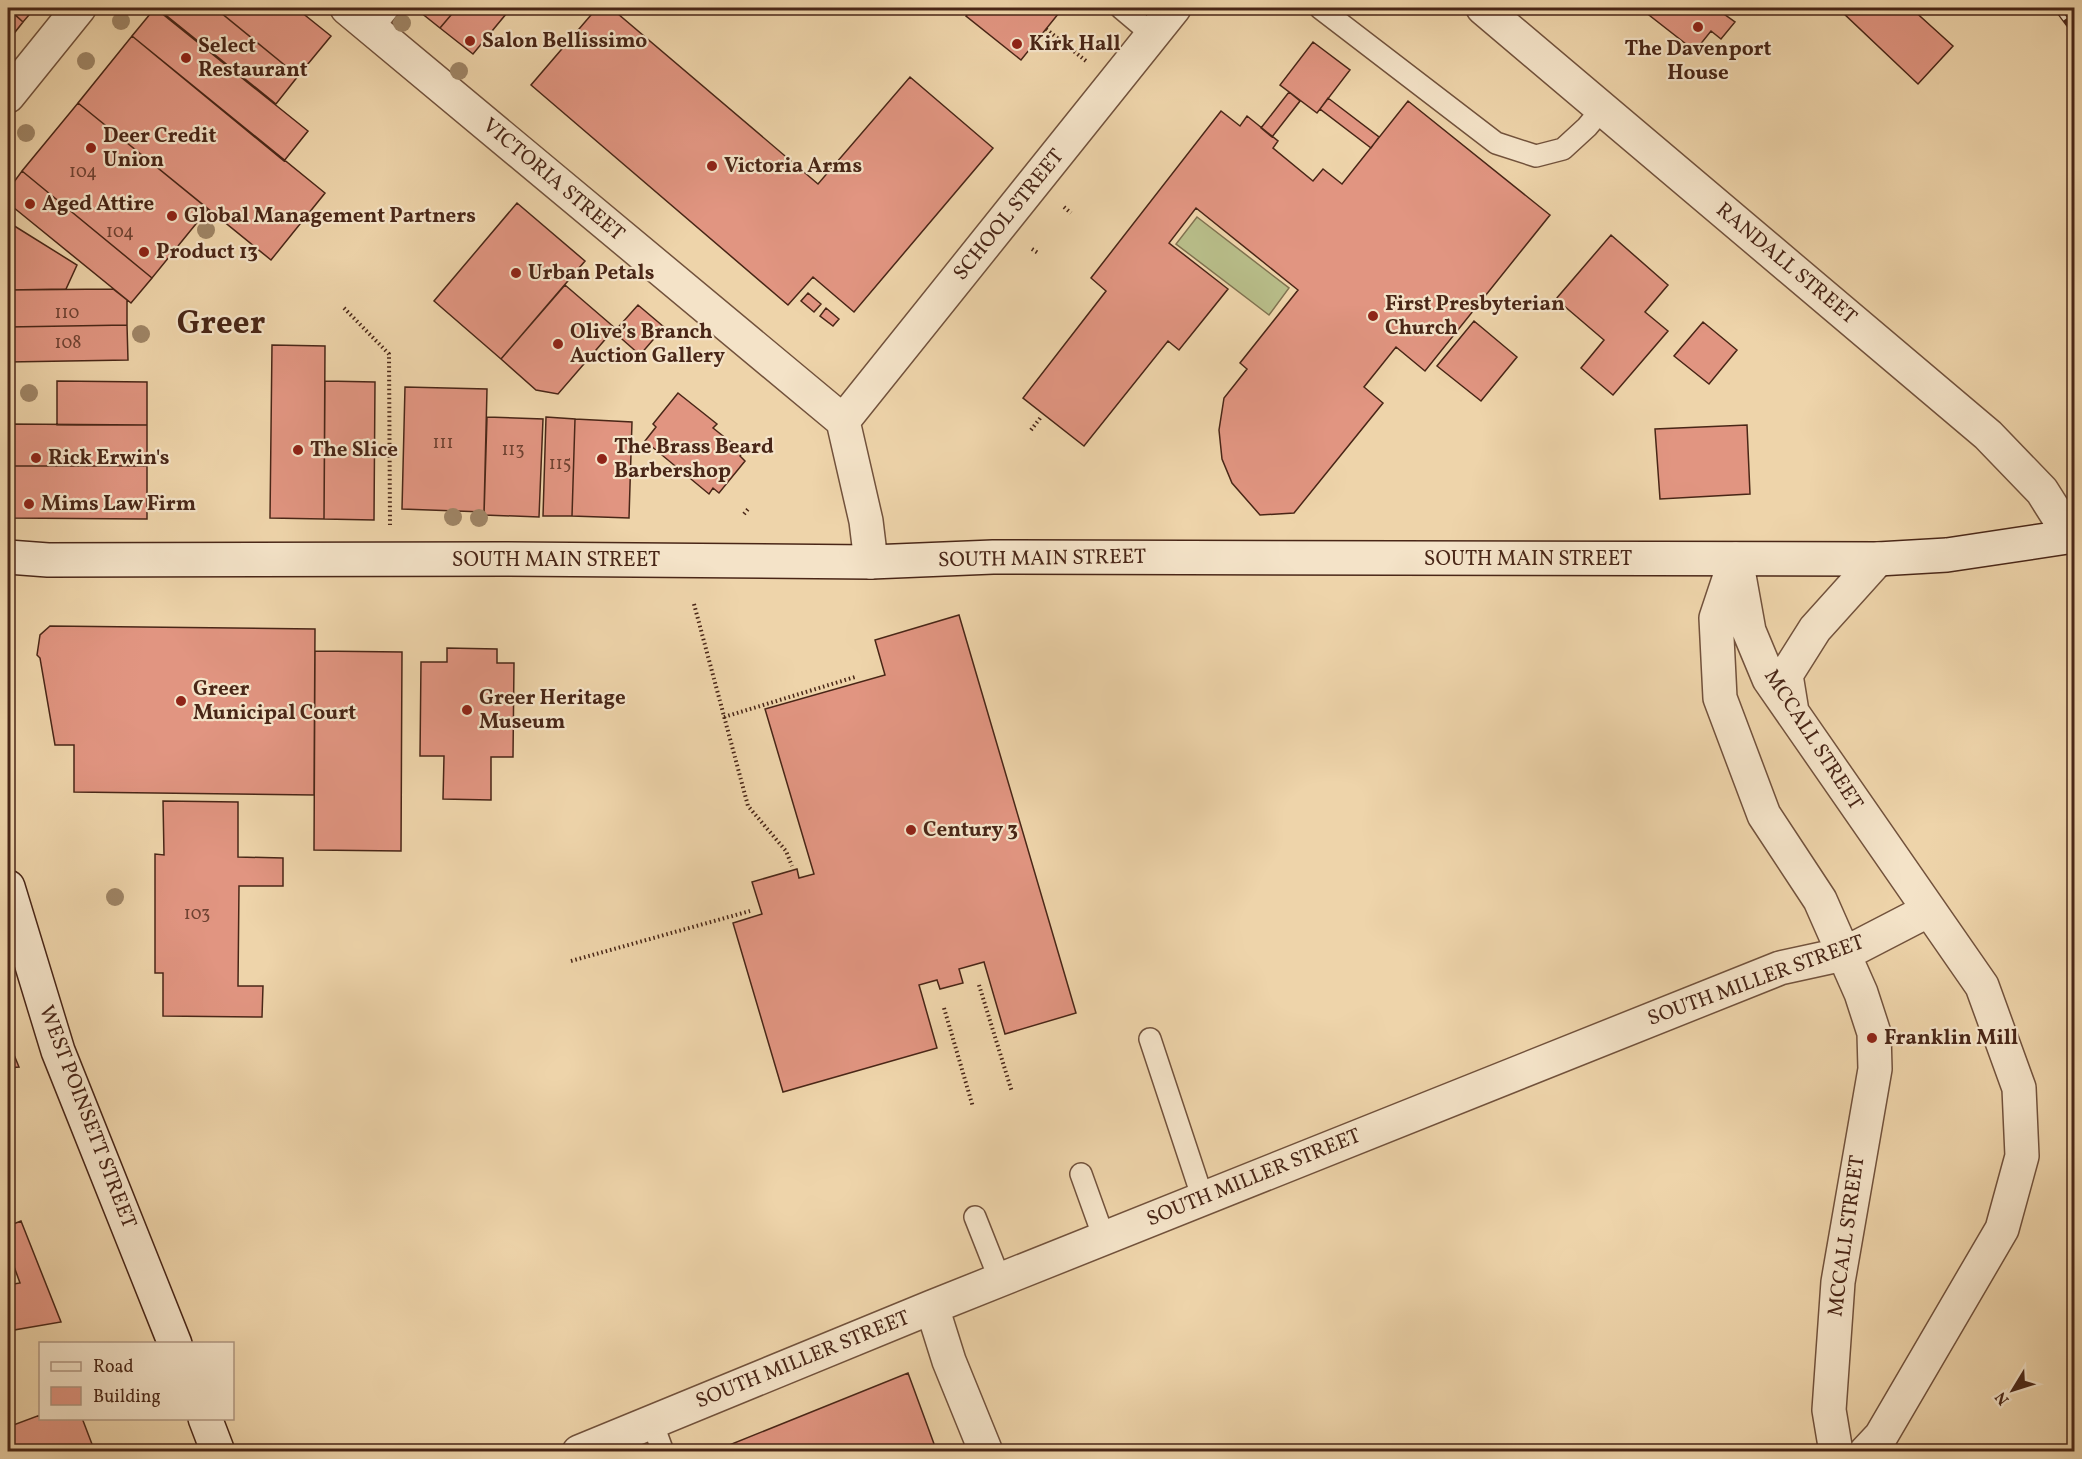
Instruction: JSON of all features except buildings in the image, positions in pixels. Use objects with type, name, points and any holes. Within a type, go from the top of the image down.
[{"type":"street","points":[[8,96],[80,8]]},
{"type":"street","name":"VICTORIA STREET","points":[[347,8],[381,18],[843,421]]},
{"type":"street","name":"SCHOOL STREET","points":[[843,421],[1174,8]]},
{"type":"street","name":"RANDALL STREET","points":[[1483,8],[1988,435],[2042,491],[2073,537]]},
{"type":"street","points":[[843,421],[866,521],[871,562]]},
{"type":"street","name":"SOUTH MAIN STREET","points":[[8,557],[48,560],[508,558],[871,562],[993,557],[1878,559],[1947,555],[2073,537]]},
{"type":"street","name":"MCCALL STREET","points":[[1736,559],[1749,630],[1769,679],[1982,986],[2019,1088],[2022,1156],[2002,1230],[1881,1436],[1866,1452]]},
{"type":"street","name":"MCCALL STREET","points":[[1736,559],[1716,618],[1720,698],[1764,815],[1820,900],[1861,993],[1874,1033],[1875,1069],[1838,1282],[1829,1410],[1836,1452]]},
{"type":"street","points":[[1793,713],[1786,675],[1815,629],[1878,559]]},
{"type":"street","name":"WEST POINSETT STREET","points":[[8,888],[16,945],[174,1342]]},
{"type":"street","name":"SOUTH MILLER STREET","points":[[579,1452],[658,1437],[932,1307],[1780,968],[1844,954],[1929,910]]},
{"type":"street","points":[[932,1307],[949,1361],[986,1452]]},
{"type":"street","points":[[205,1420],[218,1452]]},
{"type":"lane","points":[[1121,8],[1153,35]]},
{"type":"lane","points":[[1320,8],[1497,143],[1536,156],[1563,149],[1587,127],[1602,109]]},
{"type":"lane","points":[[1150,1039],[1203,1199]]},
{"type":"lane","points":[[1081,1174],[1104,1238]]},
{"type":"lane","points":[[975,1217],[1000,1280]]},
{"type":"path","points":[[1046,29],[1090,64]]},
{"type":"path","points":[[1064,207],[1071,213]]},
{"type":"path","points":[[1032,249],[1038,254]]},
{"type":"path","points":[[344,308],[389,354],[390,532]]},
{"type":"path","points":[[1031,430],[1041,417]]},
{"type":"path","points":[[744,514],[749,508]]},
{"type":"path","points":[[694,604],[748,806],[786,851],[792,866]]},
{"type":"path","points":[[724,717],[855,677]]},
{"type":"path","points":[[572,961],[750,910]]},
{"type":"path","points":[[979,985],[1012,1092]]},
{"type":"path","points":[[944,1008],[973,1107]]},
{"type":"green space","points":[[1197,217],[1289,288],[1269,315],[1176,244]]},
{"type":"railway","points":[[2057,8],[2074,31]]},
{"type":"place","name":"The Davenport House","points":[[1698,27]]},
{"type":"place","name":"Salon Bellissimo","points":[[470,41]]},
{"type":"place","name":"Kirk Hall","points":[[1017,44]]},
{"type":"place","name":"Select Restaurant","points":[[186,58]]},
{"type":"place","name":"Deer Credit Union","points":[[91,148]]},
{"type":"place","name":"Victoria Arms","points":[[712,166]]},
{"type":"place","name":"Aged Attire","points":[[30,204]]},
{"type":"place","name":"Global Management Partners","points":[[172,216]]},
{"type":"place","name":"Product 13","points":[[144,252]]},
{"type":"place","name":"Urban Petals","points":[[516,273]]},
{"type":"place","name":"First Presbyterian Church","points":[[1373,316]]},
{"type":"place","name":"Olive’s Branch Auction Gallery","points":[[558,344]]},
{"type":"place","name":"The Slice","points":[[298,450]]},
{"type":"place","name":"Rick Erwin's","points":[[36,458]]},
{"type":"place","name":"The Brass Beard Barbershop","points":[[602,459]]},
{"type":"place","name":"Mims Law Firm","points":[[29,504]]},
{"type":"place","name":"Greer Municipal Court","points":[[181,701]]},
{"type":"place","name":"Greer Heritage Museum","points":[[467,710]]},
{"type":"place","name":"Century 3","points":[[911,830]]},
{"type":"place","name":"Franklin Mill","points":[[1872,1038]]},
{"type":"district","name":"Greer","points":[[221,325]]}]
